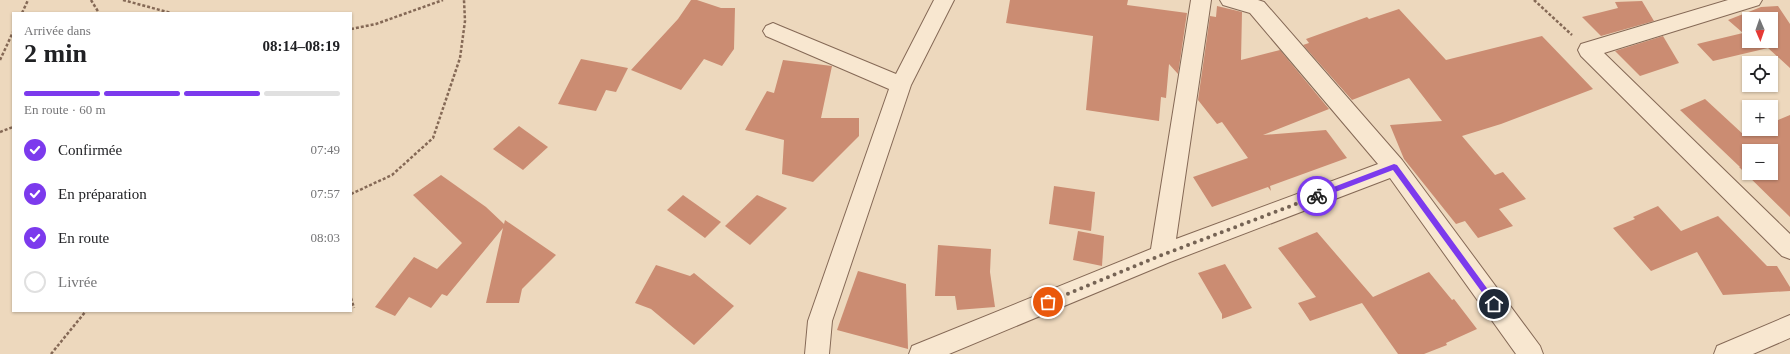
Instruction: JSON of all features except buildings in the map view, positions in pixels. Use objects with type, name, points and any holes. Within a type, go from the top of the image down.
[{"type":"street","points":[[817,354],[820,321],[901,85],[944,0]]},
{"type":"street","points":[[1162,255],[1201,0]]},
{"type":"street","points":[[1230,0],[1258,7],[1394,167],[1531,354]]},
{"type":"street","points":[[1697,0],[1712,14]]},
{"type":"street","points":[[1752,0],[1712,14],[1588,50],[1790,249]]},
{"type":"street","points":[[773,32],[901,85]]},
{"type":"street","points":[[921,354],[1162,255],[1394,167]]},
{"type":"street","points":[[1726,354],[1790,326]]},
{"type":"path","points":[[22,12],[28,0]]},
{"type":"path","points":[[91,0],[98,12]]},
{"type":"path","points":[[124,0],[167,12]]},
{"type":"path","points":[[352,29],[376,24],[444,0]]},
{"type":"path","points":[[352,194],[392,175],[433,138],[460,58],[465,21],[464,0]]},
{"type":"path","points":[[1534,0],[1588,50]]},
{"type":"path","points":[[0,60],[12,34]]},
{"type":"path","points":[[0,132],[12,127]]},
{"type":"path","points":[[352,301],[354,308]]},
{"type":"path","points":[[51,354],[85,312]]},
{"type":"way so far","points":[[1048,302],[1162,255],[1317,196]]},
{"type":"route","points":[[1317,196],[1394,167],[1494,304]]}]
